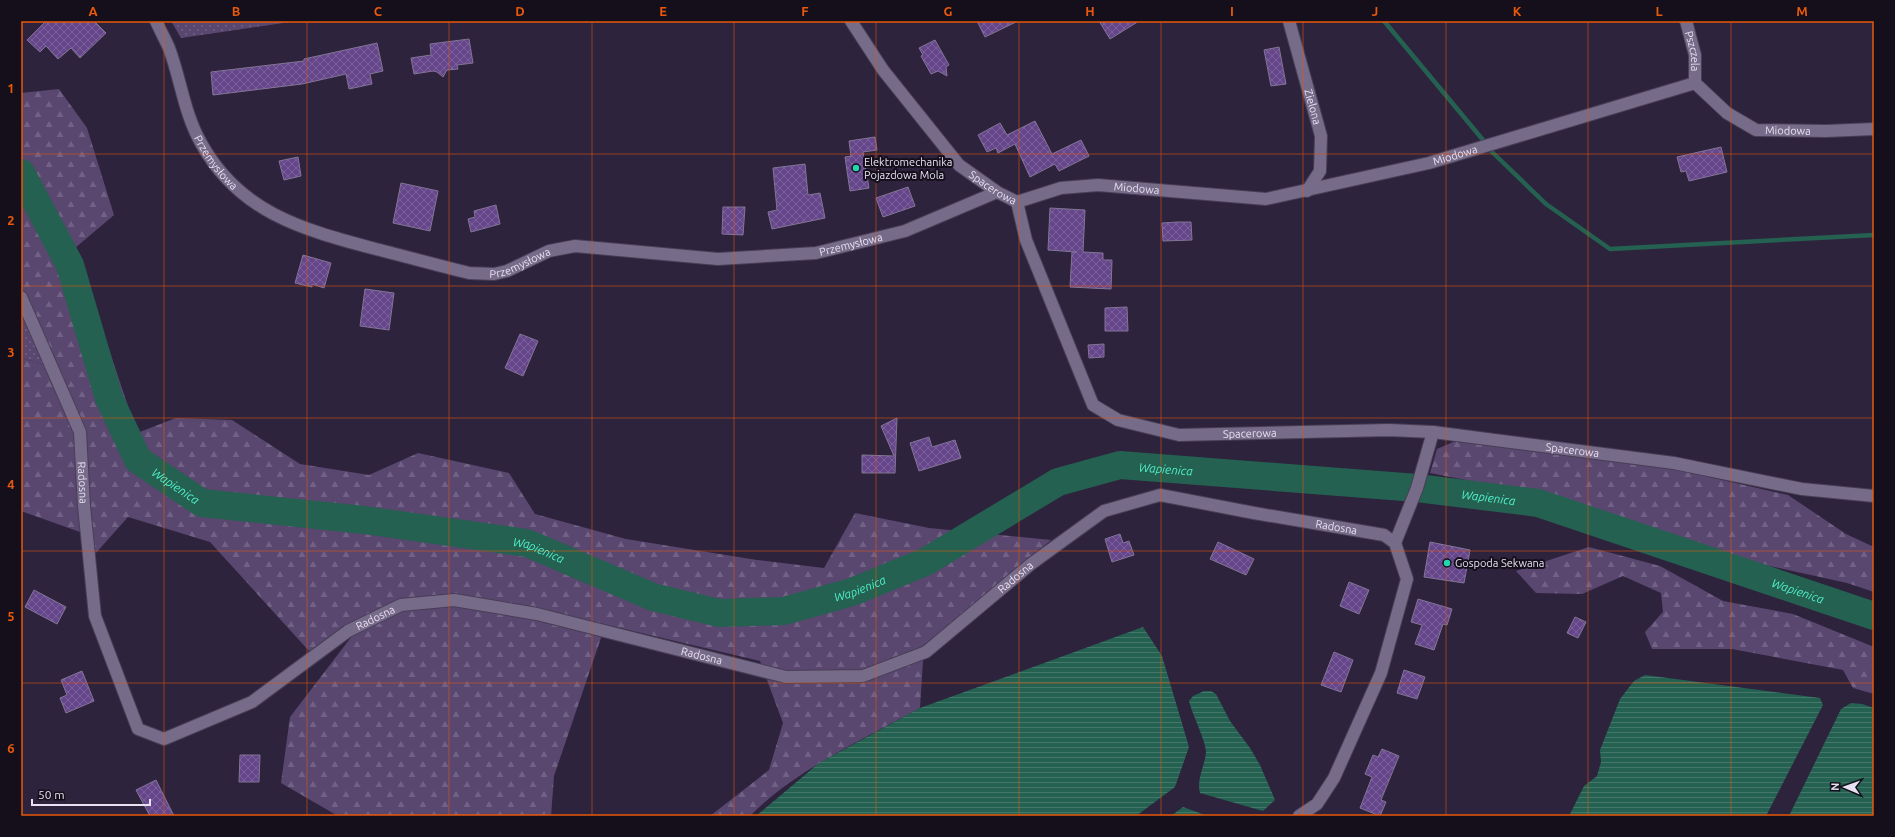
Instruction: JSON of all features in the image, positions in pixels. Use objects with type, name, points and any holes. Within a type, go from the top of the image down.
[{"type":"street","name":"Przemysłowa","points":[[156,21],[169,49],[183,101],[200,142],[214,164],[238,191],[272,215],[316,233],[469,273],[494,274],[507,271],[549,251],[575,246],[718,259],[816,252],[905,231],[997,192]]},
{"type":"street","name":"Spacerowa","points":[[851,21],[883,70],[959,165],[997,192],[1017,202],[1026,240],[1093,405],[1118,420],[1179,435],[1389,430],[1433,432],[1674,463],[1802,489],[1874,496]]},
{"type":"street","name":"Zielona","points":[[1289,21],[1321,136],[1320,171],[1307,191]]},
{"type":"street","name":"Pszczela","points":[[1686,21],[1695,55],[1695,83]]},
{"type":"street","name":"Miodowa","points":[[1017,202],[1061,188],[1098,185],[1266,199],[1429,163],[1695,83],[1727,113],[1756,130],[1826,131],[1874,129]]},
{"type":"street","name":"Radosna","points":[[21,297],[80,432],[84,506],[96,616],[138,730],[164,739],[252,702],[348,631],[401,605],[454,600],[537,614],[786,677],[863,676],[926,652],[1031,564],[1104,511],[1160,495],[1254,514],[1384,535],[1395,543]]},
{"type":"street","points":[[1299,816],[1318,804],[1334,778],[1382,673],[1407,579],[1395,543],[1417,488],[1433,432]]},
{"type":"green space","points":[[171,21],[297,21],[181,38]]},
{"type":"green space","points":[[59,89],[87,128],[114,215],[75,248],[137,433],[176,418],[232,420],[300,464],[369,475],[418,453],[509,473],[535,514],[626,539],[757,560],[824,568],[855,513],[929,528],[1051,540],[924,645],[920,708],[831,756],[788,784],[768,799],[750,816],[710,816],[769,770],[783,723],[760,661],[540,609],[400,601],[310,652],[210,542],[128,517],[95,554],[88,506],[84,432],[21,287],[21,93]]},
{"type":"green space","points":[[21,312],[46,365],[21,358]]},
{"type":"green space","points":[[21,358],[46,365],[75,433],[80,532],[21,511]]},
{"type":"green space","points":[[1460,439],[1675,469],[1788,495],[1846,534],[1874,547],[1874,592],[1847,583],[1738,559],[1558,498],[1430,473],[1437,449]]},
{"type":"green space","points":[[1589,547],[1660,566],[1723,601],[1793,614],[1874,647],[1874,694],[1853,688],[1843,670],[1732,649],[1652,649],[1645,632],[1663,612],[1661,593],[1623,576],[1582,594],[1536,593],[1516,571]]},
{"type":"green space","points":[[456,604],[535,619],[602,635],[554,776],[551,816],[338,816],[281,783],[290,717],[352,636],[403,611]]},
{"type":"shaded area","points":[[1143,627],[1162,656],[1189,747],[1175,787],[1136,816],[756,816],[819,763],[920,708]]},
{"type":"shaded area","points":[[1645,675],[1820,698],[1823,705],[1766,816],[1569,816],[1584,786],[1597,776],[1601,762],[1600,750],[1620,699],[1634,681]]},
{"type":"shaded area","points":[[1204,691],[1211,691],[1216,694],[1230,721],[1250,748],[1260,765],[1275,800],[1263,811],[1200,793],[1199,783],[1206,752],[1204,741],[1189,701],[1193,696]]},
{"type":"shaded area","points":[[1851,703],[1862,704],[1874,708],[1874,816],[1789,816],[1841,709]]},
{"type":"shaded area","points":[[1183,807],[1208,816],[1171,816]]},
{"type":"building","points":[[46,21],[94,21],[106,33],[80,58],[71,48],[58,59],[46,46],[40,52],[27,40]]},
{"type":"building","points":[[977,21],[1018,21],[985,37]]},
{"type":"building","points":[[1099,21],[1139,21],[1110,39]]},
{"type":"building","points":[[469,39],[473,63],[457,65],[458,69],[447,70],[443,77],[437,72],[433,71],[414,74],[411,58],[431,55],[430,44]]},
{"type":"building","points":[[935,40],[949,65],[946,67],[947,76],[938,71],[931,74],[921,56],[923,55],[919,48]]},
{"type":"building","points":[[377,43],[383,71],[370,74],[372,84],[349,89],[346,74],[302,84],[213,95],[211,72],[304,61],[304,59]]},
{"type":"building","points":[[1279,47],[1286,84],[1271,86],[1264,50]]},
{"type":"building","points":[[1035,121],[1052,154],[1081,140],[1089,156],[1059,171],[1055,164],[1030,177],[1015,144],[998,153],[996,148],[987,152],[978,135],[1000,123],[1007,135]]},
{"type":"building","points":[[875,137],[877,150],[863,152],[869,188],[850,191],[845,157],[851,156],[849,141]]},
{"type":"building","points":[[1721,147],[1727,172],[1689,181],[1686,171],[1681,172],[1677,157]]},
{"type":"building","points":[[298,157],[301,176],[284,180],[279,161]]},
{"type":"building","points":[[805,164],[808,195],[820,193],[825,218],[772,229],[768,212],[777,210],[773,168]]},
{"type":"building","points":[[401,183],[438,191],[430,231],[393,223]]},
{"type":"building","points":[[908,187],[915,206],[883,217],[876,198]]},
{"type":"building","points":[[496,205],[500,224],[471,232],[468,219],[475,217],[474,211]]},
{"type":"building","points":[[723,207],[745,207],[743,235],[722,234]]},
{"type":"building","points":[[1050,208],[1085,210],[1083,252],[1103,253],[1103,260],[1112,260],[1111,289],[1070,287],[1072,252],[1076,252],[1048,250]]},
{"type":"building","points":[[1191,222],[1192,240],[1163,241],[1162,223]]},
{"type":"building","points":[[303,255],[331,263],[324,288],[312,284],[312,287],[295,283]]},
{"type":"building","points":[[365,289],[394,293],[389,330],[360,326]]},
{"type":"building","points":[[1127,307],[1128,331],[1105,331],[1105,308]]},
{"type":"building","points":[[520,334],[538,341],[523,376],[505,368]]},
{"type":"building","points":[[1104,344],[1104,357],[1089,358],[1088,345]]},
{"type":"building","points":[[897,418],[895,473],[862,473],[862,455],[894,456],[881,426]]},
{"type":"building","points":[[929,437],[932,447],[955,440],[961,458],[919,471],[910,443]]},
{"type":"building","points":[[1120,534],[1123,543],[1129,541],[1134,555],[1112,562],[1105,539]]},
{"type":"building","points":[[1218,542],[1254,559],[1246,575],[1210,559]]},
{"type":"building","name":"Gospoda Sekwana","points":[[1430,542],[1470,550],[1464,583],[1424,577]]},
{"type":"building","points":[[1349,582],[1369,590],[1359,614],[1340,606]]},
{"type":"building","points":[[34,590],[66,607],[57,624],[25,607]]},
{"type":"building","points":[[1418,599],[1452,609],[1447,625],[1443,624],[1434,650],[1415,644],[1422,625],[1411,622]]},
{"type":"building","points":[[1575,617],[1586,622],[1578,638],[1567,633]]},
{"type":"building","points":[[1334,652],[1353,660],[1341,692],[1321,685]]},
{"type":"building","points":[[1404,670],[1425,677],[1417,699],[1397,693]]},
{"type":"building","points":[[82,671],[94,701],[66,713],[60,698],[67,695],[61,680]]},
{"type":"building","points":[[1382,749],[1399,756],[1381,800],[1386,802],[1380,816],[1360,808],[1372,777],[1365,774],[1373,755],[1378,757]]},
{"type":"building","points":[[240,755],[260,755],[259,782],[239,782]]},
{"type":"building","points":[[156,780],[174,816],[150,816],[136,790]]},
{"type":"waterway","points":[[1384,21],[1483,140]]},
{"type":"waterway","points":[[1491,151],[1546,204],[1610,249],[1874,235]]},
{"type":"waterway","name":"Wapienica","points":[[21,173],[70,265],[109,398],[138,460],[202,503],[364,520],[527,543],[653,597],[719,613],[784,611],[852,592],[925,562],[1058,482],[1120,465],[1417,488],[1538,503],[1874,616]]},
{"type":"place","name":"Elektromechanika Pojazdowa Mola","points":[[856,168]]},
{"type":"place","name":"Gospoda Sekwana","points":[[1447,563]]}]
